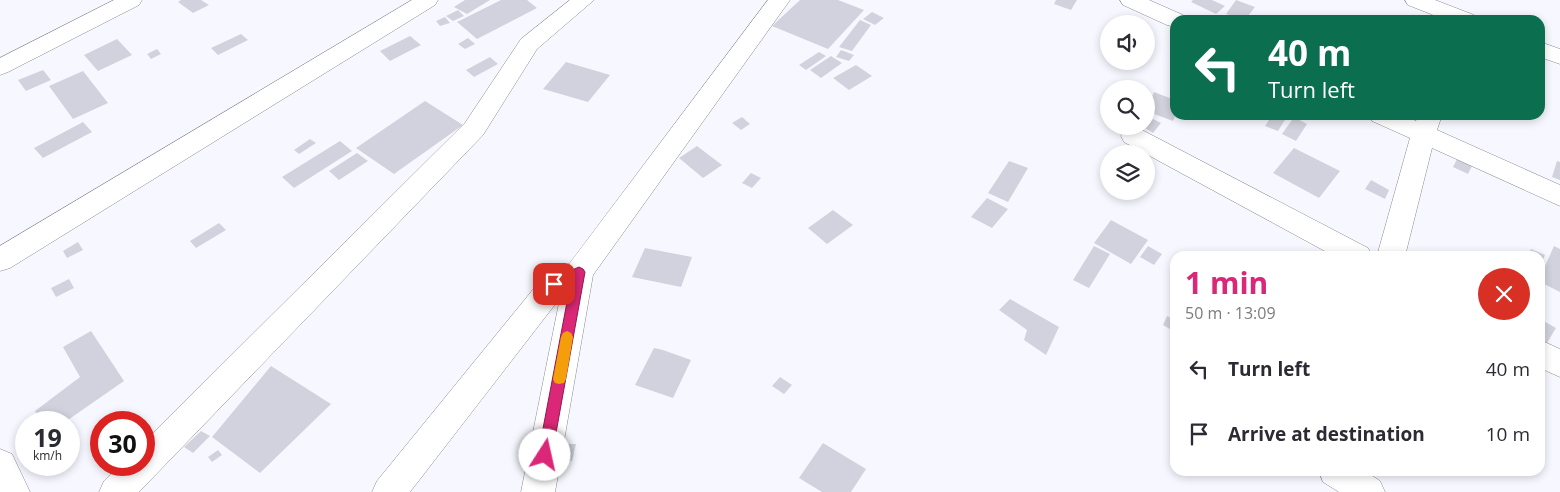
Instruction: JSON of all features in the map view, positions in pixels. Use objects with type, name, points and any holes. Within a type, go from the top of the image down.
[{"type":"street","points":[[0,67],[131,0]]},
{"type":"street","points":[[0,260],[427,0]]},
{"type":"street","points":[[155,453],[474,129],[529,44],[583,0]]},
{"type":"street","points":[[538,492],[579,272],[779,0]]},
{"type":"street","points":[[1130,0],[1170,18]]},
{"type":"street","points":[[1416,0],[1454,15]]},
{"type":"street","points":[[1469,15],[1475,0]]},
{"type":"street","points":[[1545,51],[1560,57]]},
{"type":"street","points":[[1404,120],[1427,125],[1560,196]]},
{"type":"street","points":[[1392,251],[1427,125]]},
{"type":"street","points":[[1132,136],[1349,251]]},
{"type":"street","points":[[389,492],[554,284],[579,272]]},
{"type":"street","points":[[1545,356],[1560,364]]},
{"type":"street","points":[[116,492],[132,476]]},
{"type":"street","points":[[1329,492],[1334,476]]},
{"type":"street","points":[[1343,476],[1368,492]]},
{"type":"building","points":[[181,0],[201,0],[209,5],[193,13],[178,2]]},
{"type":"building","points":[[465,0],[490,0],[467,14],[454,7]]},
{"type":"building","points":[[501,0],[527,0],[537,8],[477,39],[457,22]]},
{"type":"building","points":[[800,0],[838,0],[864,10],[828,49],[772,26]]},
{"type":"building","points":[[1056,0],[1077,0],[1071,10],[1054,4]]},
{"type":"building","points":[[1193,0],[1212,0],[1225,6],[1216,14],[1191,2]]},
{"type":"building","points":[[1236,0],[1255,7],[1249,15],[1226,14]]},
{"type":"building","points":[[458,10],[464,16],[453,21],[446,16]]},
{"type":"building","points":[[872,12],[884,18],[875,25],[863,19]]},
{"type":"building","points":[[445,17],[450,23],[440,26],[436,21]]},
{"type":"building","points":[[860,20],[871,25],[852,51],[839,47]]},
{"type":"building","points":[[241,34],[248,40],[218,55],[211,48]]},
{"type":"building","points":[[410,36],[421,45],[390,61],[380,51]]},
{"type":"building","points":[[468,38],[475,44],[465,49],[458,44]]},
{"type":"building","points":[[117,39],[132,55],[98,71],[84,55]]},
{"type":"building","points":[[157,49],[161,54],[151,59],[147,54]]},
{"type":"building","points":[[841,50],[854,55],[849,61],[836,57]]},
{"type":"building","points":[[819,52],[826,56],[806,70],[799,65]]},
{"type":"building","points":[[831,56],[842,63],[821,78],[810,70]]},
{"type":"building","points":[[490,57],[498,64],[474,77],[466,70]]},
{"type":"building","points":[[566,62],[610,75],[588,102],[543,89]]},
{"type":"building","points":[[856,65],[872,76],[849,90],[833,78]]},
{"type":"building","points":[[43,70],[51,80],[26,91],[18,80]]},
{"type":"building","points":[[83,71],[108,103],[73,119],[49,86]]},
{"type":"building","points":[[1155,92],[1170,98],[1170,120],[1155,114]]},
{"type":"building","points":[[425,101],[463,125],[394,174],[356,148]]},
{"type":"building","points":[[742,117],[750,124],[741,130],[732,123]]},
{"type":"building","points":[[1155,120],[1161,123],[1155,130]]},
{"type":"building","points":[[1269,120],[1285,120],[1278,131],[1265,126]]},
{"type":"building","points":[[1292,120],[1300,120],[1307,124],[1296,141],[1282,134]]},
{"type":"building","points":[[83,122],[92,132],[43,158],[34,148]]},
{"type":"building","points":[[310,139],[316,143],[299,154],[294,150]]},
{"type":"building","points":[[340,141],[352,151],[294,188],[282,177]]},
{"type":"building","points":[[697,146],[722,165],[703,178],[679,158]]},
{"type":"building","points":[[1294,148],[1340,171],[1319,198],[1273,173]]},
{"type":"building","points":[[357,153],[368,161],[339,180],[329,171]]},
{"type":"building","points":[[1457,159],[1472,166],[1468,174],[1453,167]]},
{"type":"building","points":[[1009,161],[1028,168],[1008,202],[988,193]]},
{"type":"building","points":[[1557,161],[1560,162],[1560,180],[1552,177]]},
{"type":"building","points":[[751,173],[761,178],[752,188],[742,183]]},
{"type":"building","points":[[1371,180],[1389,190],[1385,199],[1365,189]]},
{"type":"building","points":[[987,198],[1008,209],[992,228],[971,217]]},
{"type":"building","points":[[833,210],[853,225],[827,244],[808,228]]},
{"type":"building","points":[[1111,220],[1148,240],[1131,264],[1094,243]]},
{"type":"building","points":[[219,223],[226,230],[196,248],[190,241]]},
{"type":"building","points":[[78,242],[83,250],[67,258],[63,251]]},
{"type":"building","points":[[1094,246],[1110,254],[1089,288],[1073,280]]},
{"type":"building","points":[[1148,246],[1162,254],[1154,265],[1140,257]]},
{"type":"building","points":[[1554,246],[1560,249],[1560,292],[1545,284],[1545,266]]},
{"type":"building","points":[[645,248],[692,257],[681,287],[632,277]]},
{"type":"building","points":[[69,279],[74,288],[56,297],[51,288]]},
{"type":"building","points":[[1010,299],[1059,327],[1046,355],[1024,340],[1027,330],[999,310]]},
{"type":"building","points":[[1167,316],[1170,318],[1170,329],[1163,325]]},
{"type":"building","points":[[1545,322],[1556,328],[1547,343],[1545,342]]},
{"type":"building","points":[[91,331],[124,381],[80,412],[35,411],[80,377],[63,347]]},
{"type":"building","points":[[654,348],[691,360],[673,398],[635,385]]},
{"type":"building","points":[[271,366],[331,404],[260,473],[212,437]]},
{"type":"building","points":[[780,377],[792,385],[784,394],[772,386]]},
{"type":"building","points":[[201,431],[210,436],[193,453],[184,447]]},
{"type":"building","points":[[823,443],[866,469],[851,492],[822,492],[799,478]]},
{"type":"building","points":[[562,444],[576,444],[572,461],[558,461]]},
{"type":"building","points":[[218,450],[222,455],[212,462],[208,457]]},
{"type":"slow traffic","points":[[559,379],[567,337]]},
{"type":"route","points":[[545,455],[579,272],[554,284]]}]
